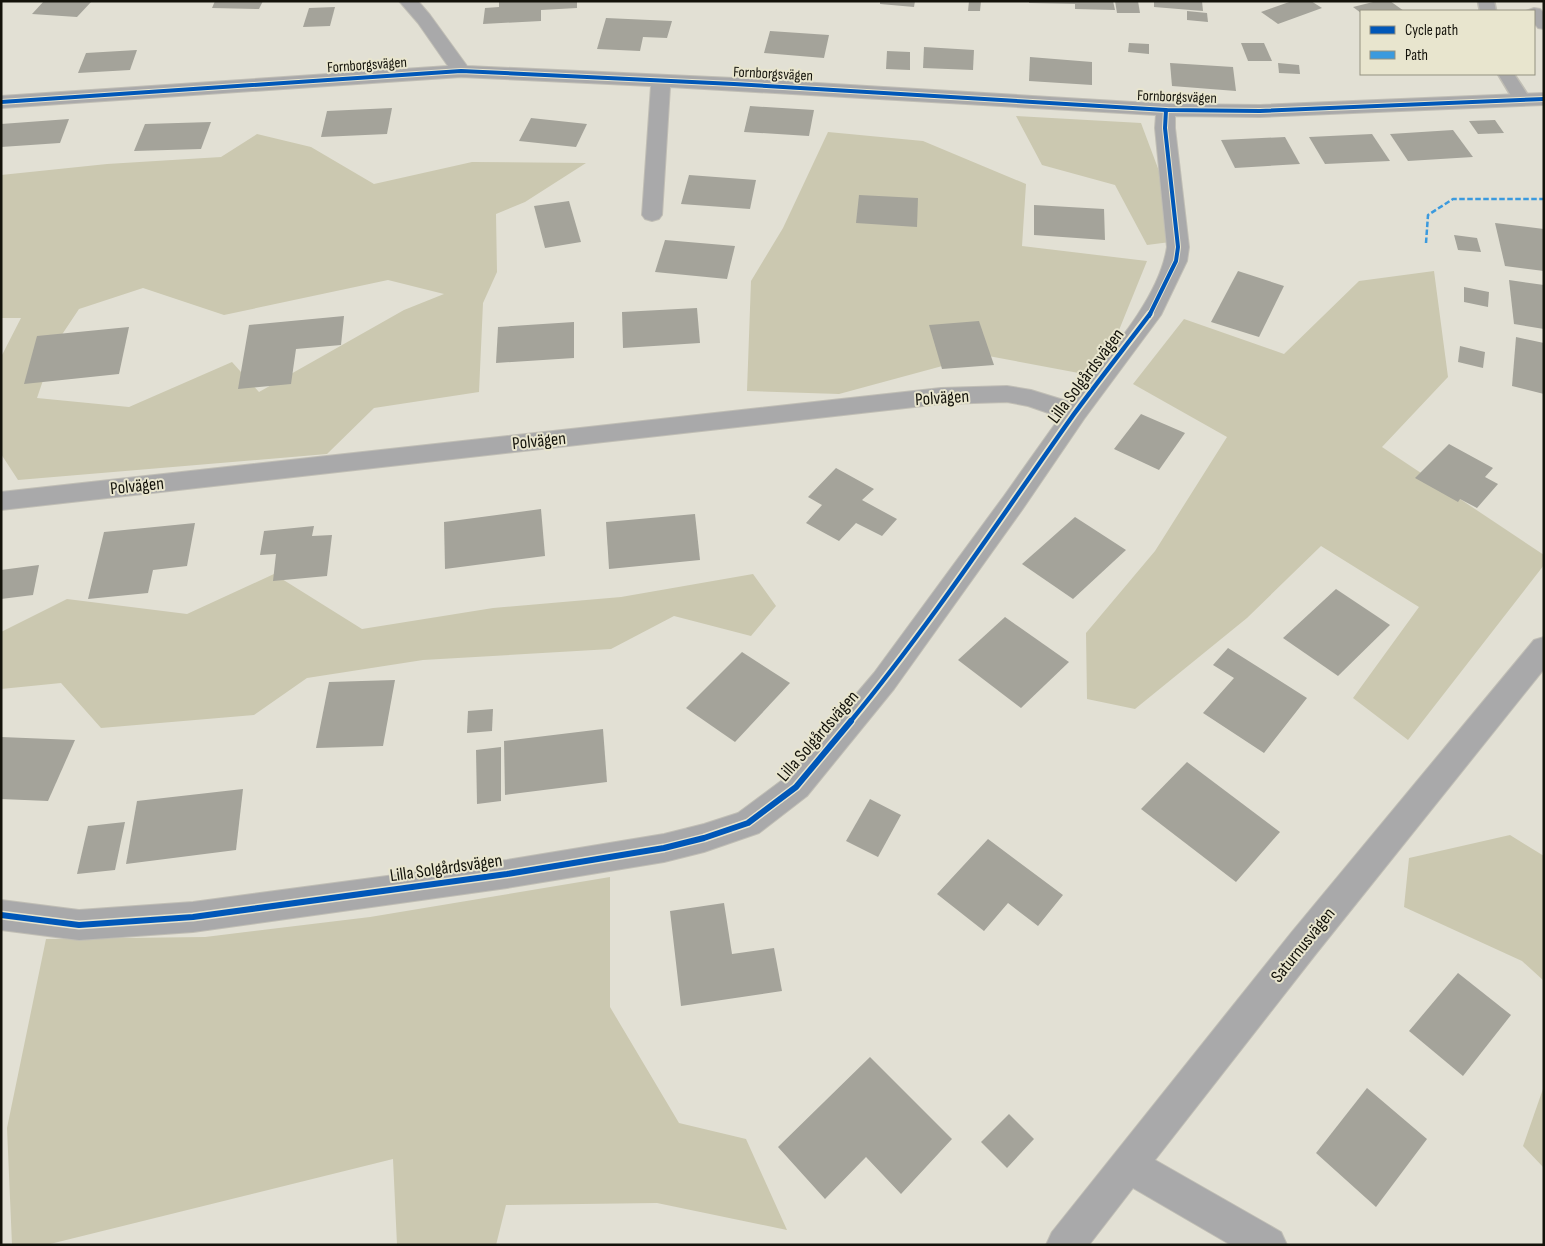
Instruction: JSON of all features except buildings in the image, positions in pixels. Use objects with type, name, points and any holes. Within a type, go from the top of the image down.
[{"type":"street","points":[[408,1],[424,19],[461,71]]},
{"type":"street","points":[[1535,14],[1544,24]]},
{"type":"street","name":"Fornborgsvägen","points":[[1,102],[461,71],[1166,110],[1260,111],[1544,99]]},
{"type":"street","points":[[652,216],[661,82]]},
{"type":"street","name":"Lilla Solgårdsvägen","points":[[1,916],[79,925],[193,917],[507,874],[664,848],[704,838],[748,823],[796,787],[884,681],[1007,511],[1075,413],[1153,310],[1176,261],[1178,247],[1165,128],[1166,110]]},
{"type":"street","name":"Polvägen","points":[[1,501],[941,396],[1007,394],[1031,398],[1075,413]]},
{"type":"street","name":"Saturnusvägen","points":[[1065,1245],[1303,944],[1544,648]]},
{"type":"street","points":[[1128,1165],[1268,1245]]},
{"type":"lane","points":[[1507,75],[1522,100]]},
{"type":"shaded area","points":[[1016,116],[1141,123],[1162,179],[1178,241],[1147,245],[1115,185],[1042,165]]},
{"type":"shaded area","points":[[828,132],[923,141],[1026,184],[1022,246],[1147,261],[1100,377],[983,355],[839,394],[747,391],[751,281],[783,228]]},
{"type":"shaded area","points":[[257,134],[311,147],[374,184],[472,162],[586,163],[525,202],[496,214],[497,272],[483,303],[479,392],[374,408],[327,454],[18,480],[1,454],[1,357],[21,318],[1,318],[1,175],[107,164],[221,157]],"holes":[[[388,280],[444,294],[404,310],[259,392],[232,362],[129,407],[37,398],[55,345],[79,309],[143,288],[224,315]]]},
{"type":"shaded area","points":[[1434,271],[1448,377],[1382,447],[1544,555],[1544,565],[1408,740],[1353,698],[1419,607],[1321,546],[1247,618],[1135,709],[1087,699],[1086,633],[1155,551],[1227,437],[1133,384],[1184,319],[1284,354],[1359,281]]},
{"type":"shaded area","points":[[274,574],[362,629],[493,608],[621,597],[753,574],[776,606],[751,636],[674,616],[611,649],[423,660],[307,678],[254,715],[101,728],[61,683],[1,689],[1,632],[67,599],[187,614]]},
{"type":"shaded area","points":[[1510,835],[1544,856],[1544,981],[1522,961],[1404,907],[1409,858]]},
{"type":"shaded area","points":[[610,877],[610,1007],[679,1123],[746,1139],[787,1230],[657,1203],[506,1205],[496,1245],[397,1245],[393,1159],[46,1245],[12,1245],[7,1128],[46,939],[205,937],[370,917]]},
{"type":"shaded area","points":[[1544,1086],[1544,1168],[1523,1146]]},
{"type":"marked path","points":[[1426,243],[1428,215],[1453,199],[1544,199]]},
{"type":"cycle path","points":[[1,102],[461,71],[734,84],[1166,110],[1260,111],[1544,99]]},
{"type":"cycle path","points":[[1,915],[79,925],[193,917],[507,874],[664,848],[704,838],[748,823],[796,787],[884,681],[1013,503],[1075,413],[1153,310],[1176,261],[1178,247],[1165,128],[1166,110]]}]
